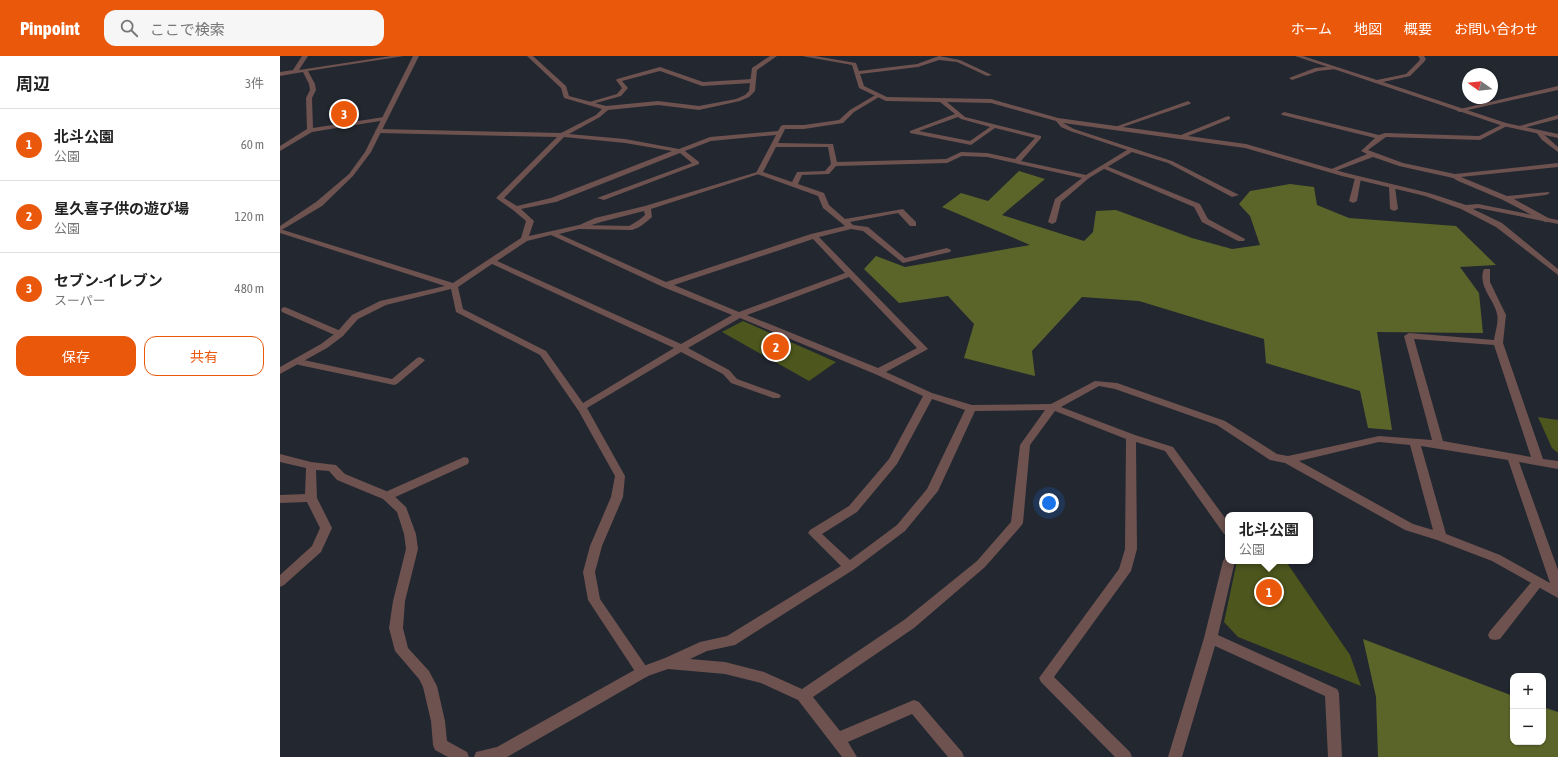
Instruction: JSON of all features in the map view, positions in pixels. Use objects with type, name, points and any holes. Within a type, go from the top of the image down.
[{"type":"street","points":[[295,72],[305,56]]},
{"type":"street","points":[[280,74],[401,56]]},
{"type":"street","points":[[280,230],[319,204],[351,175],[368,152],[416,56]]},
{"type":"street","points":[[530,56],[564,87],[566,97],[606,108],[642,103],[658,103],[699,108],[721,105],[747,96],[752,91],[754,69],[774,56]]},
{"type":"street","points":[[805,56],[854,64],[862,87],[877,96],[898,100],[991,101],[1058,120],[1246,146],[1331,171],[1392,187],[1428,194],[1464,207],[1498,225],[1558,273]]},
{"type":"street","points":[[1298,56],[1459,110],[1519,128],[1558,136]]},
{"type":"street","points":[[1377,82],[1408,75],[1412,70],[1421,64],[1423,59],[1420,56]]},
{"type":"street","points":[[857,73],[918,65],[940,58],[958,61],[989,75]]},
{"type":"street","points":[[1292,78],[1317,69],[1334,68]]},
{"type":"street","points":[[589,104],[619,95],[625,88],[619,80],[660,69],[702,84],[752,81]]},
{"type":"street","points":[[305,71],[312,84],[312,90],[309,98],[310,130]]},
{"type":"street","points":[[1459,110],[1558,88]]},
{"type":"street","points":[[280,371],[299,362],[340,334],[355,317],[383,303],[454,286],[524,239],[579,227],[617,214],[647,208],[759,172],[764,168],[783,127],[804,127],[841,122],[852,111],[877,96]]},
{"type":"street","points":[[942,101],[963,118],[993,127],[1039,137],[1017,161]]},
{"type":"street","points":[[1118,128],[1188,103]]},
{"type":"street","points":[[524,239],[530,221],[516,208],[500,198],[562,135],[598,116],[606,108]]},
{"type":"street","points":[[1284,114],[1380,137],[1389,135],[1480,138],[1505,124]]},
{"type":"street","points":[[958,115],[912,132],[972,143],[993,127]]},
{"type":"street","points":[[1519,128],[1558,117]]},
{"type":"street","points":[[1182,136],[1228,118]]},
{"type":"street","points":[[282,147],[310,130],[384,119]]},
{"type":"street","points":[[1058,120],[1063,126],[1072,130],[1170,162],[1235,195]]},
{"type":"street","points":[[378,131],[562,135],[625,141],[681,151],[698,163],[601,198]]},
{"type":"street","points":[[1539,132],[1556,148]]},
{"type":"street","points":[[516,208],[553,200],[710,139],[779,133]]},
{"type":"street","points":[[1380,137],[1364,151],[1371,155],[1401,165],[1455,176],[1558,165]]},
{"type":"street","points":[[776,144],[831,145],[834,164]]},
{"type":"street","points":[[1052,222],[1058,200],[1087,177],[1131,150]]},
{"type":"street","points":[[794,184],[799,173],[827,172],[834,164],[947,161],[961,154],[987,155],[1087,177]]},
{"type":"street","points":[[1331,171],[1371,155]]},
{"type":"street","points":[[1104,167],[1197,206],[1205,220],[1241,240]]},
{"type":"street","points":[[759,172],[821,195],[826,206],[851,227]]},
{"type":"street","points":[[1455,176],[1460,180],[1506,198],[1548,220]]},
{"type":"street","points":[[1353,201],[1358,178]]},
{"type":"street","points":[[1392,187],[1394,210]]},
{"type":"street","points":[[1506,198],[1546,193]]},
{"type":"street","points":[[1464,207],[1478,206],[1558,222]]},
{"type":"street","points":[[579,227],[630,228],[642,222],[649,215],[647,208]]},
{"type":"street","points":[[844,221],[900,211],[914,224]]},
{"type":"street","points":[[666,285],[814,236],[851,227],[864,229],[903,261],[947,250]]},
{"type":"street","points":[[280,230],[454,286]]},
{"type":"street","points":[[552,233],[666,285],[878,372],[929,395],[971,408],[1053,407],[1131,437],[1169,449],[1225,527]]},
{"type":"street","points":[[814,236],[923,348],[878,372]]},
{"type":"street","points":[[491,261],[681,348],[726,372],[734,381],[776,396]]},
{"type":"street","points":[[1486,271],[1486,282],[1502,315],[1498,343],[1538,462]]},
{"type":"street","points":[[582,408],[681,348],[740,315],[851,273]]},
{"type":"street","points":[[454,286],[459,310],[544,354],[582,408],[620,476],[617,497],[596,546],[589,572],[594,600],[643,672]]},
{"type":"street","points":[[285,310],[340,334]]},
{"type":"street","points":[[1438,444],[1409,336],[1498,343]]},
{"type":"street","points":[[299,362],[394,382],[420,360]]},
{"type":"street","points":[[803,696],[909,624],[981,564],[1017,523],[1025,445],[1053,407],[1098,383],[1117,386],[1221,423],[1274,457],[1288,460],[1409,528],[1441,537],[1496,558],[1558,593]]},
{"type":"street","points":[[849,567],[814,533],[853,509],[892,461],[929,395]]},
{"type":"street","points":[[481,757],[500,753],[643,672],[668,663],[706,646],[730,641],[849,567],[901,528],[932,491],[971,408]]},
{"type":"street","points":[[1125,757],[1046,678],[1125,571],[1131,549],[1131,437]]},
{"type":"street","points":[[1288,460],[1379,439],[1438,444],[1558,465]]},
{"type":"street","points":[[1414,441],[1441,537]]},
{"type":"street","points":[[1512,457],[1558,587]]},
{"type":"street","points":[[280,458],[311,466],[332,468],[341,477],[387,496],[402,510],[410,534],[412,549],[399,601],[396,628],[402,650],[424,675],[430,686],[438,721],[440,745],[462,757]]},
{"type":"street","points":[[387,496],[464,461]]},
{"type":"street","points":[[280,582],[317,549],[326,528],[311,498],[311,466]]},
{"type":"street","points":[[280,499],[311,498]]},
{"type":"street","points":[[1175,757],[1211,638],[1228,564]]},
{"type":"street","points":[[1495,635],[1538,582]]},
{"type":"street","points":[[1211,638],[1332,692],[1335,757]]},
{"type":"street","points":[[668,663],[725,668],[764,678],[803,696],[838,739],[850,757]]},
{"type":"street","points":[[838,739],[914,706],[957,757]]},
{"type":"green space","points":[[1019,171],[1045,179],[1002,215],[1084,241],[1093,232],[1096,211],[1116,210],[1192,238],[1232,249],[1260,245],[1250,216],[1239,204],[1250,191],[1290,184],[1314,187],[1317,205],[1349,218],[1456,226],[1496,265],[1460,267],[1479,293],[1483,333],[1377,332],[1392,430],[1368,428],[1360,391],[1266,363],[1264,339],[1139,301],[1082,297],[1032,351],[1035,376],[964,358],[974,324],[948,296],[899,303],[864,269],[876,256],[905,267],[1030,245],[942,207],[961,193],[988,201]]},
{"type":"green space","points":[[743,321],[836,362],[809,381],[722,332]]},
{"type":"green space","points":[[1538,417],[1558,420],[1558,453],[1552,448]]},
{"type":"green space","points":[[1236,564],[1288,564],[1350,655],[1361,686],[1238,637],[1224,622]]},
{"type":"green space","points":[[1363,639],[1510,695],[1510,745],[1546,745],[1546,708],[1558,712],[1558,757],[1378,757],[1376,697]]},
{"type":"place","name":"セブン-イレブン","points":[[344,114]]},
{"type":"place","name":"星久喜子供の遊び場","points":[[776,347]]},
{"type":"place","name":"北斗公園","points":[[1269,592]]}]
